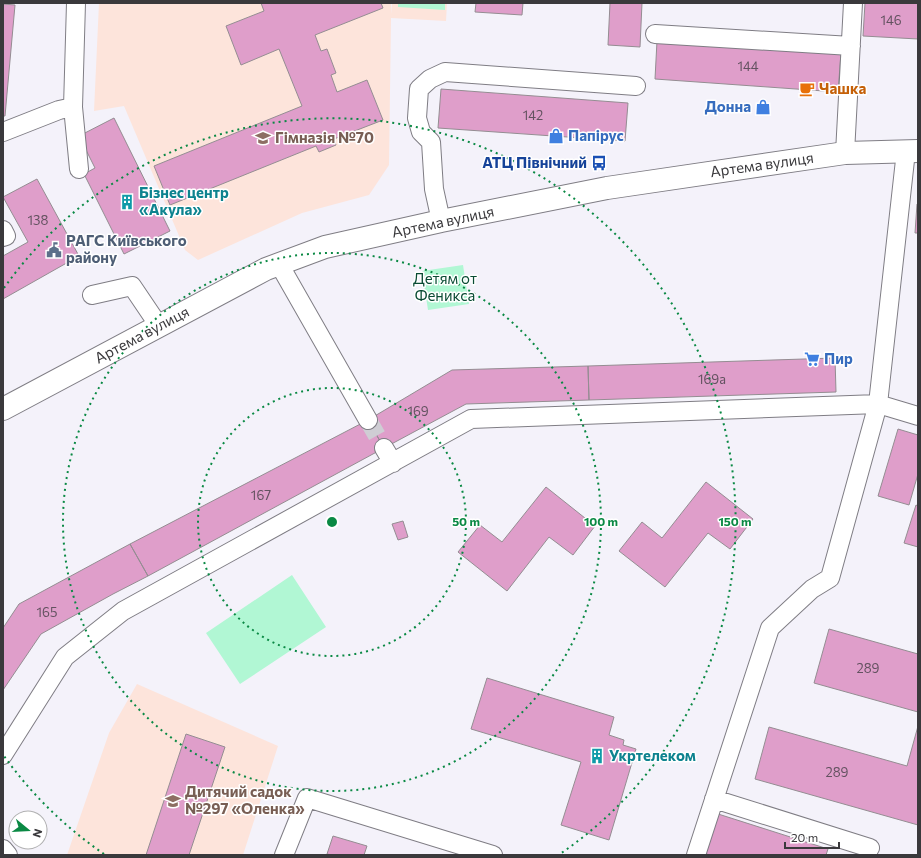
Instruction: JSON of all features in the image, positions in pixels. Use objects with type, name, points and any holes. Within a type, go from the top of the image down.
[{"type":"main road","name":"Артема вулиця","points":[[3,409],[266,269],[325,247],[608,188],[845,153],[912,151]]},
{"type":"lane","points":[[76,3],[74,106],[79,169]]},
{"type":"lane","points":[[845,153],[853,3]]},
{"type":"lane","points":[[655,34],[850,46]]},
{"type":"lane","points":[[441,222],[434,189],[431,142],[421,132],[417,118],[419,89],[430,79],[445,72],[636,86]]},
{"type":"lane","points":[[3,132],[59,110],[74,106]]},
{"type":"lane","points":[[696,855],[770,628],[812,589],[830,578],[878,404],[912,151]]},
{"type":"lane","points":[[3,230],[6,236],[3,237]]},
{"type":"lane","points":[[279,264],[368,420]]},
{"type":"lane","points":[[92,295],[132,286],[159,326]]},
{"type":"lane","points":[[3,755],[65,657],[123,612],[388,456],[471,419],[878,404],[918,416]]},
{"type":"lane","points":[[284,855],[307,798],[493,855]]},
{"type":"lane","points":[[714,799],[870,848]]},
{"type":"lane","points":[[3,849],[8,855]]},
{"type":"shaded area","name":"Гімназія №70","points":[[99,3],[391,3],[391,14],[392,3],[447,3],[446,21],[391,18],[389,165],[369,195],[302,213],[198,260],[185,250],[124,106],[94,111]]},
{"type":"shaded area","name":"Дитячий садок №297 «Оленка»","points":[[137,684],[278,746],[243,855],[67,855],[109,733]]},
{"type":"green space","points":[[398,3],[445,3],[445,10],[398,7]]},
{"type":"green space","name":"Детям от Феникса","points":[[463,265],[469,304],[428,310],[422,271]]},
{"type":"green space","points":[[292,575],[326,627],[240,684],[206,633]]},
{"type":"building","points":[[261,3],[381,3],[383,8],[315,35],[321,51],[327,49],[336,73],[331,75],[337,92],[367,80],[383,120],[334,139],[336,145],[319,152],[316,146],[170,205],[154,166],[302,106],[279,49],[241,65],[226,26],[264,11]]},
{"type":"building","points":[[476,3],[523,3],[522,15],[475,12]]},
{"type":"building","points":[[610,3],[642,3],[640,47],[608,45]]},
{"type":"building","points":[[865,3],[918,3],[918,39],[863,36]]},
{"type":"building","points":[[3,4],[15,5],[5,116],[3,116]]},
{"type":"building","points":[[657,41],[841,53],[838,92],[655,79]]},
{"type":"building","points":[[441,89],[628,103],[625,141],[438,128]]},
{"type":"building","name":"Бізнес центр «Акула»","points":[[114,118],[170,231],[124,254],[84,174],[95,168],[79,136]]},
{"type":"building","points":[[37,179],[79,256],[3,299],[3,256],[28,242],[3,197]]},
{"type":"building","points":[[917,204],[918,233],[915,233]]},
{"type":"building","points":[[835,358],[836,392],[589,400],[588,366]]},
{"type":"building","points":[[588,366],[589,400],[466,404],[384,448],[368,420],[452,370]]},
{"type":"building","points":[[368,420],[384,448],[148,576],[130,544]]},
{"type":"building","points":[[898,429],[918,435],[918,474],[909,505],[878,496]]},
{"type":"building","points":[[706,482],[753,519],[730,549],[708,533],[665,587],[619,551],[642,522],[662,538]]},
{"type":"building","points":[[546,487],[595,526],[573,555],[549,537],[507,591],[458,552],[480,525],[502,542]]},
{"type":"building","points":[[916,505],[918,506],[918,547],[904,543]]},
{"type":"building","points":[[403,521],[408,537],[398,540],[392,524]]},
{"type":"building","points":[[130,544],[148,576],[41,634],[3,690],[3,628],[19,604]]},
{"type":"building","points":[[829,629],[918,654],[918,712],[814,683]]},
{"type":"building","name":"Укртелеком","points":[[487,678],[614,717],[609,735],[624,740],[623,745],[636,749],[609,840],[561,825],[581,762],[471,729]]},
{"type":"building","points":[[918,726],[918,825],[755,779],[769,727],[907,766]]},
{"type":"building","points":[[186,734],[225,747],[189,855],[146,855]]},
{"type":"building","points":[[715,813],[828,849],[826,855],[710,855],[703,853]]},
{"type":"building","points":[[333,836],[367,846],[364,855],[327,854]]},
{"type":"tunnel","points":[[368,420],[384,448]]},
{"type":"place","name":"Чашка","points":[[807,89]]},
{"type":"place","name":"Донна","points":[[763,107]]},
{"type":"place","name":"Папірус","points":[[556,136]]},
{"type":"place","name":"Гімназія №70","points":[[263,138]]},
{"type":"place","name":"АТЦ Північний","points":[[599,163]]},
{"type":"place","name":"Бізнес центр «Акула»","points":[[127,202]]},
{"type":"place","name":"РАГС Київського району","points":[[54,250]]},
{"type":"place","name":"Пир","points":[[812,359]]},
{"type":"place","name":"Укртелеком","points":[[597,756]]},
{"type":"place","name":"Дитячий садок №297 «Оленка»","points":[[173,801]]}]
